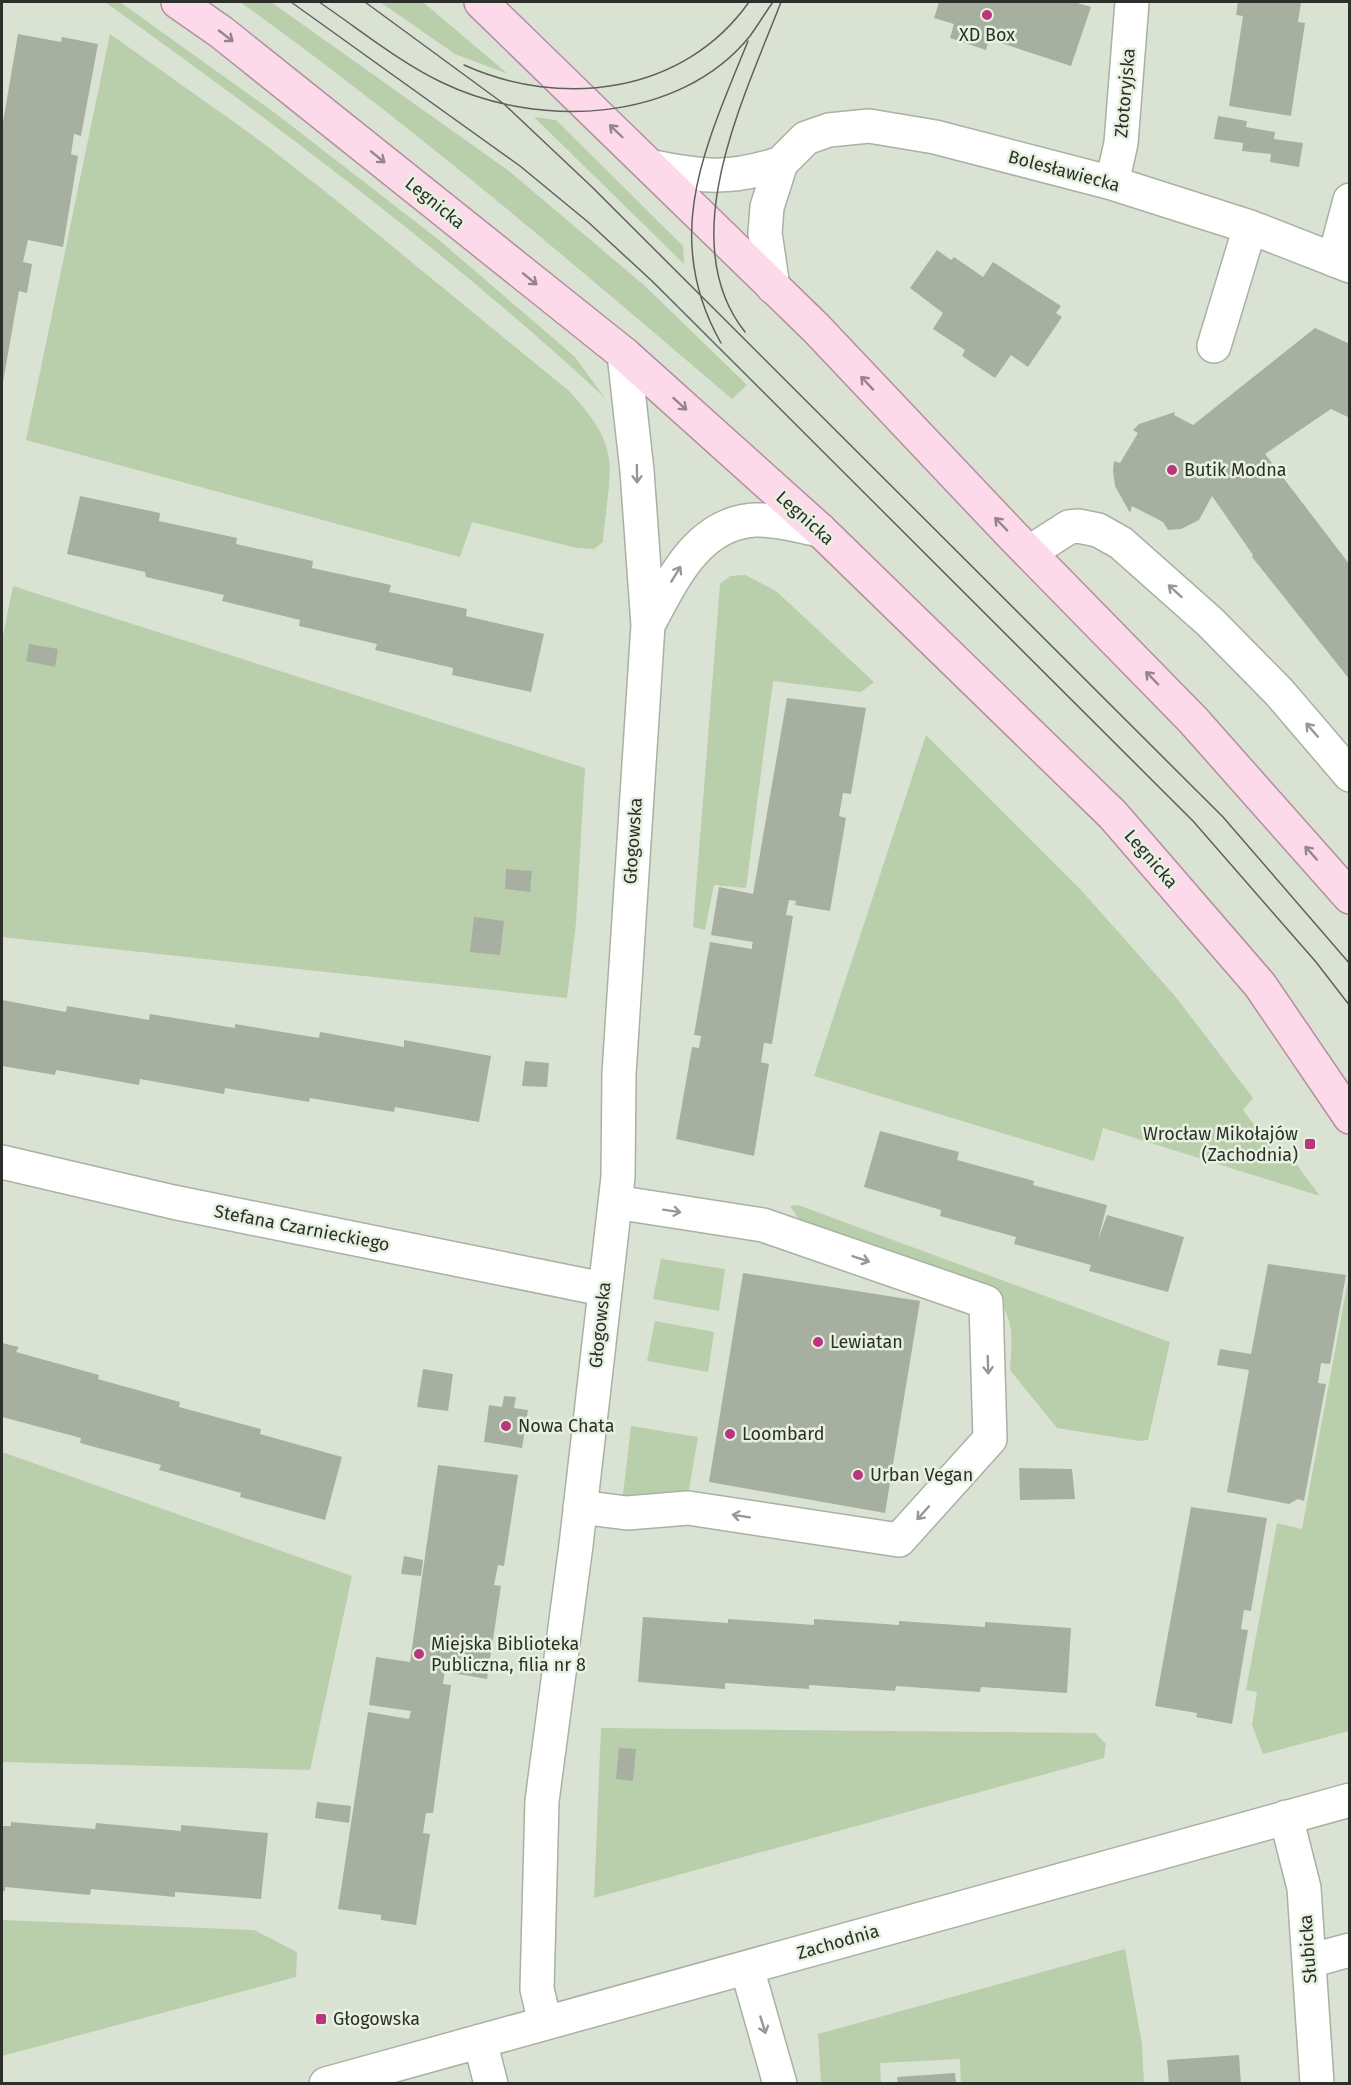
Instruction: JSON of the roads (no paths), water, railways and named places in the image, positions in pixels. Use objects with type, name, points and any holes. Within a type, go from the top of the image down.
[{"type":"main road","name":"Legnicka","points":[[178,2],[221,32],[624,354],[820,530],[1113,815],[1260,985],[1350,1117]]},
{"type":"main road","points":[[481,2],[816,327],[1193,720],[1350,897]]},
{"type":"street","name":"Złotoryjska","points":[[1112,183],[1121,143],[1132,2]]},
{"type":"street","name":"Bolesławiecka","points":[[773,287],[766,242],[767,207],[781,163],[806,138],[829,130],[869,126],[935,137],[1112,183],[1250,227],[1342,263]]},
{"type":"street","name":"Bolesławiecka","points":[[653,167],[696,176],[722,177],[744,174],[781,163]]},
{"type":"street","points":[[1342,263],[1350,200]]},
{"type":"street","points":[[1215,346],[1250,227]]},
{"type":"street","name":"Głogowska","points":[[545,2023],[537,1989],[542,1801],[580,1507],[603,1289],[615,1202],[619,1074],[648,625],[637,471],[624,354]]},
{"type":"street","name":"Głogowska","points":[[648,625],[686,558],[709,537],[747,520],[758,519],[820,530]]},
{"type":"street","points":[[1030,552],[1068,527],[1078,526],[1098,530],[1122,543],[1210,622],[1263,675],[1350,775]]},
{"type":"street","name":"Stefana Czarnieckiego","points":[[2,1162],[173,1202],[603,1289]]},
{"type":"street","points":[[580,1507],[627,1513],[688,1508],[898,1540],[990,1439],[986,1302],[763,1225],[615,1202]]},
{"type":"street","name":"Zachodnia","points":[[326,2084],[1350,1800]]},
{"type":"street","name":"Słubicka","points":[[1286,1817],[1304,1888],[1317,2084]]},
{"type":"street","points":[[1309,1961],[1350,1950]]},
{"type":"street","points":[[747,1968],[780,2084]]},
{"type":"street","points":[[480,2041],[491,2084]]},
{"type":"tram line","points":[[291,2],[520,166],[588,222],[652,281],[1193,821],[1316,962],[1350,1006]]},
{"type":"tram line","points":[[319,2],[394,55],[441,82],[479,97],[520,107],[562,111],[605,110],[646,102],[685,87],[720,65],[750,36],[773,2]]},
{"type":"tram line","points":[[365,2],[504,104],[592,187],[1223,817],[1350,964]]},
{"type":"tram line","points":[[464,65],[502,79],[541,87],[580,89],[619,84],[656,74],[691,57],[722,33],[749,2]]},
{"type":"tram line","points":[[745,332],[724,295],[715,255],[715,212],[722,168],[735,123],[781,2]]},
{"type":"tram line","points":[[721,343],[703,304],[694,265],[692,228],[696,191],[705,154],[717,117],[748,41]]},
{"type":"place","name":"XD Box","points":[[987,15]]},
{"type":"place","name":"Butik Modna","points":[[1172,470]]},
{"type":"place","name":"Wrocław Mikołajów (Zachodnia)","points":[[1310,1144]]},
{"type":"place","name":"Lewiatan","points":[[818,1342]]},
{"type":"place","name":"Nowa Chata","points":[[506,1426]]},
{"type":"place","name":"Loombard","points":[[730,1434]]},
{"type":"place","name":"Urban Vegan","points":[[858,1475]]},
{"type":"place","name":"Miejska Biblioteka Publiczna, filia nr 8","points":[[419,1654]]},
{"type":"place","name":"Głogowska","points":[[321,2019]]}]
